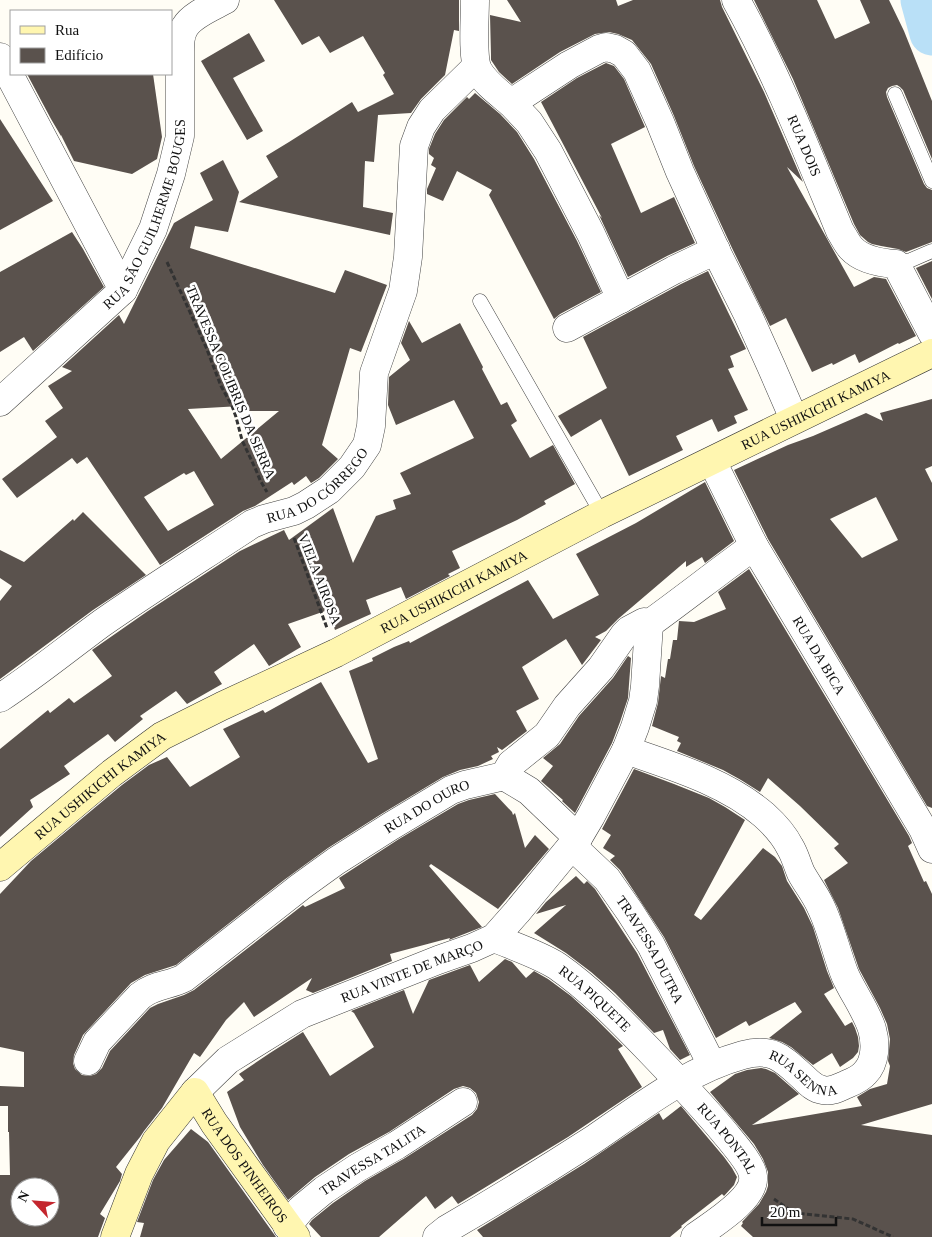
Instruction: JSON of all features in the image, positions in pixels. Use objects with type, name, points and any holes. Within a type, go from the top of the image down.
[{"type":"main road","name":"RUA USHIKICHI KAMIYA","points":[[0,867],[112,773],[162,736],[336,653],[602,514],[932,353]]},
{"type":"main road","name":"RUA DOS PINHEIROS","points":[[195,1092],[214,1123],[292,1231]]},
{"type":"main road","name":"RUA VINTE DE MARÇO","points":[[115,1237],[139,1174],[156,1141],[195,1092]]},
{"type":"street","name":"RUA SÃO GUILHERME BOUGES","points":[[0,402],[123,290],[153,229],[171,174],[180,136],[180,51],[184,28],[194,18],[225,0]]},
{"type":"street","points":[[475,0],[474,57],[476,67],[486,81],[529,122],[548,151],[591,234],[621,300]]},
{"type":"street","name":"RUA DOIS","points":[[736,0],[774,77],[840,231],[851,248],[861,256],[882,263],[896,264]]},
{"type":"street","points":[[510,102],[569,65],[599,49],[606,47],[615,48],[624,54],[638,72],[680,172],[748,315],[794,420]]},
{"type":"street","points":[[0,57],[123,290]]},
{"type":"street","name":"RUA DO CÓRREGO","points":[[0,698],[143,594],[252,524],[279,514],[294,511],[306,505],[329,490],[352,467],[366,445],[371,426],[374,373],[402,291],[408,257],[414,146],[421,127],[432,110],[476,67]]},
{"type":"street","points":[[568,328],[674,270],[716,250]]},
{"type":"street","points":[[896,264],[932,333]]},
{"type":"street","name":"RUA DA BICA","points":[[712,460],[754,546],[918,821],[932,850]]},
{"type":"street","points":[[504,776],[511,764],[546,735],[567,706],[601,668],[629,630],[644,622],[649,624],[754,546]]},
{"type":"street","name":"RUA VINTE DE MARÇO","points":[[195,1092],[228,1060],[302,1014],[494,938],[575,842],[592,816],[626,750],[643,701],[649,624]]},
{"type":"street","name":"RUA SENNA","points":[[436,1237],[532,1179],[680,1082],[712,1065],[757,1052],[764,1052],[787,1062],[812,1086],[824,1091],[835,1090],[855,1081],[866,1073],[872,1062],[874,1048],[872,1029],[844,970],[820,905],[806,883],[791,848],[782,834],[751,804],[721,787],[677,767],[626,750]]},
{"type":"street","name":"TRAVESSA DUTRA","points":[[504,776],[529,791],[607,879],[655,953],[712,1065]]},
{"type":"street","name":"RUA DO OURO","points":[[88,1061],[97,1042],[140,996],[156,986],[184,978],[336,861],[450,790],[504,776]]},
{"type":"street","name":"RUA PIQUETE","points":[[494,938],[555,965],[579,983],[624,1025],[680,1082]]},
{"type":"street","name":"RUA PONTAL","points":[[680,1082],[731,1140],[762,1186],[750,1190],[743,1200],[728,1214],[695,1237]]},
{"type":"street","name":"TRAVESSA TALITA","points":[[292,1231],[301,1210],[324,1190],[463,1102]]},
{"type":"lane","points":[[895,94],[932,181]]},
{"type":"lane","points":[[896,264],[932,251]]},
{"type":"lane","points":[[480,301],[602,514]]},
{"type":"path","name":"TRAVESSA COLIBRIS DA SERRA","points":[[153,229],[206,347],[217,377],[235,413],[242,440],[260,480],[279,514]]},
{"type":"path","name":"VIELA AIROSA","points":[[279,514],[293,536],[336,653]]},
{"type":"path","points":[[762,1186],[794,1213],[852,1219],[894,1237]]},
{"type":"building","points":[[274,0],[459,0],[459,31],[454,30],[445,75],[421,99],[411,113],[378,115],[374,162],[365,161],[363,207],[393,213],[390,235],[239,202],[278,177],[266,156],[352,102],[358,112],[394,94],[383,75],[385,73],[363,36],[330,53],[319,36],[302,45]]},
{"type":"building","points":[[507,0],[616,0],[618,6],[633,0],[720,0],[764,92],[803,182],[787,167],[854,287],[874,277],[886,279],[916,336],[859,363],[855,354],[833,365],[832,363],[812,372],[786,318],[770,326],[694,166],[651,64],[632,40],[609,32],[595,34],[560,52],[512,84],[499,72],[491,60],[490,15],[521,22]]},
{"type":"building","points":[[754,0],[817,0],[835,39],[870,23],[860,0],[889,0],[904,31],[932,101],[932,159],[903,90],[897,85],[888,88],[886,92],[924,184],[932,190],[932,242],[906,252],[872,244],[860,235],[793,79]]},
{"type":"building","points":[[249,33],[265,61],[233,78],[263,131],[247,140],[201,61]]},
{"type":"building","points":[[606,63],[614,66],[624,79],[645,127],[611,144],[641,213],[674,197],[695,243],[628,277],[599,215],[602,218],[541,102],[577,78]]},
{"type":"building","points":[[28,75],[153,75],[162,137],[157,159],[132,174],[74,161]]},
{"type":"building","points":[[475,93],[500,114],[517,132],[534,159],[577,241],[601,292],[554,319],[489,195],[492,190],[457,171],[443,201],[427,194],[427,189],[436,168],[431,165],[434,158],[429,154],[435,134],[444,120],[467,97],[469,99]]},
{"type":"building","points":[[0,119],[53,201],[0,230]]},
{"type":"building","points":[[223,160],[239,192],[228,232],[195,226],[190,248],[335,293],[345,270],[387,285],[361,352],[350,348],[322,445],[338,459],[319,478],[311,483],[306,476],[294,485],[292,482],[255,506],[243,511],[160,565],[87,457],[77,464],[72,458],[17,498],[2,479],[57,437],[45,421],[63,408],[48,386],[72,371],[62,367],[119,315],[124,324],[174,223],[213,200],[200,173]],"holes":[[[241,406],[242,411],[279,411],[221,459],[188,409]],[[194,471],[214,505],[168,531],[144,497],[184,473],[186,475]]]},
{"type":"building","points":[[72,232],[104,287],[33,351],[24,337],[0,352],[0,272]]},
{"type":"building","points":[[932,261],[932,299],[916,268]]},
{"type":"building","points":[[708,271],[746,349],[730,356],[734,367],[728,369],[748,410],[734,416],[737,423],[718,432],[712,419],[676,436],[683,450],[629,476],[601,419],[571,437],[558,416],[607,388],[583,337]]},
{"type":"building","points":[[409,321],[422,343],[460,323],[501,405],[507,402],[517,421],[511,425],[530,458],[553,445],[575,484],[544,501],[546,504],[517,520],[452,551],[460,568],[448,574],[450,576],[406,599],[401,587],[366,600],[371,614],[335,630],[328,610],[288,624],[301,647],[269,666],[254,644],[214,672],[222,684],[187,704],[176,691],[140,716],[143,719],[115,742],[108,734],[64,766],[70,774],[30,800],[33,807],[0,837],[0,749],[48,710],[50,713],[69,698],[74,703],[112,676],[92,650],[240,551],[284,530],[289,540],[333,508],[353,563],[376,516],[396,509],[393,500],[411,494],[400,473],[474,438],[454,400],[396,425],[388,405],[389,377],[410,360],[401,343]]},
{"type":"building","points":[[932,399],[932,466],[925,469],[932,483],[932,808],[927,806],[768,539],[734,470],[788,445],[866,413],[883,421],[880,413]],"holes":[[[876,497],[898,540],[862,558],[830,519]]]},
{"type":"building","points":[[705,482],[734,541],[705,563],[702,557],[686,567],[686,561],[606,631],[595,637],[601,640],[582,665],[566,639],[522,667],[539,699],[516,711],[527,731],[502,750],[497,747],[499,752],[491,756],[493,759],[478,766],[460,770],[443,777],[328,848],[176,965],[145,975],[131,983],[83,1035],[74,1055],[73,1063],[75,1069],[82,1075],[90,1076],[96,1074],[102,1068],[110,1051],[150,1008],[194,990],[303,905],[305,907],[345,888],[339,878],[458,804],[495,794],[513,815],[515,813],[525,848],[535,835],[549,849],[498,909],[431,864],[429,866],[482,927],[449,940],[450,938],[390,954],[392,961],[313,993],[306,990],[312,978],[254,1017],[244,1002],[226,1020],[200,1057],[194,1053],[162,1108],[116,1167],[122,1174],[120,1181],[100,1214],[105,1218],[98,1237],[0,1237],[0,1175],[10,1175],[8,1106],[0,1106],[0,1086],[24,1087],[24,1052],[0,1047],[0,894],[31,861],[122,785],[149,765],[167,757],[190,787],[240,757],[223,729],[263,710],[265,713],[321,682],[368,763],[378,759],[349,671],[373,661],[372,658],[394,647],[409,641],[410,643],[528,580],[553,619],[599,595],[576,554],[636,523]]},
{"type":"building","points":[[83,512],[146,575],[93,610],[0,679],[0,601],[12,586],[0,578],[0,550],[24,562]]},
{"type":"building","points":[[749,569],[909,836],[912,843],[908,846],[924,882],[926,881],[932,894],[932,1104],[861,1125],[932,1135],[932,1237],[753,1237],[741,1226],[742,1222],[759,1204],[766,1192],[768,1172],[754,1144],[710,1092],[735,1074],[761,1068],[775,1073],[799,1094],[752,1125],[862,1106],[857,1097],[870,1089],[887,1084],[890,1066],[888,1061],[890,1039],[887,1024],[859,969],[838,908],[824,880],[848,863],[834,848],[839,844],[768,778],[760,792],[723,770],[677,751],[681,743],[677,741],[679,737],[652,726],[658,703],[661,676],[665,678],[673,640],[677,640],[679,621],[694,622],[726,609],[718,592]]},
{"type":"building","points":[[628,656],[631,658],[628,698],[620,722],[612,743],[575,813],[541,781],[553,766],[543,758],[560,744],[579,716],[613,678]]},
{"type":"building","points":[[634,769],[709,798],[745,820],[694,915],[701,920],[763,848],[775,857],[782,866],[787,881],[804,908],[813,927],[834,988],[824,994],[845,1026],[852,1022],[855,1028],[859,1046],[858,1052],[853,1058],[840,1067],[832,1053],[813,1065],[791,1047],[769,1038],[802,1012],[795,1002],[749,1026],[746,1021],[716,1038],[664,937],[620,870],[610,860],[615,856],[603,848],[611,835],[602,829]]},
{"type":"building","points":[[576,876],[584,884],[587,881],[595,889],[637,953],[690,1055],[680,1060],[670,1049],[663,1030],[654,1033],[615,993],[591,972],[566,953],[534,933],[566,905],[536,914],[546,902]]},
{"type":"building","points":[[505,959],[512,962],[526,978],[534,971],[548,979],[593,1016],[623,1046],[618,1049],[642,1087],[568,1137],[458,1204],[452,1196],[435,1209],[426,1196],[379,1237],[321,1237],[309,1224],[312,1220],[365,1181],[472,1115],[477,1109],[479,1102],[476,1093],[470,1088],[463,1086],[454,1089],[389,1132],[349,1154],[315,1177],[288,1200],[263,1165],[240,1127],[227,1092],[244,1080],[239,1074],[303,1032],[330,1076],[374,1047],[351,1011],[404,990],[413,1014],[429,980],[470,965],[479,982]]},
{"type":"building","points":[[681,1106],[724,1157],[737,1177],[734,1185],[724,1196],[722,1194],[670,1237],[483,1237],[477,1230],[584,1164],[659,1113],[663,1120]]},
{"type":"building","points":[[191,1129],[208,1142],[276,1237],[140,1237],[144,1223],[137,1222],[153,1180],[164,1160]]},
{"type":"waterway","points":[[923,0],[932,33]]}]
